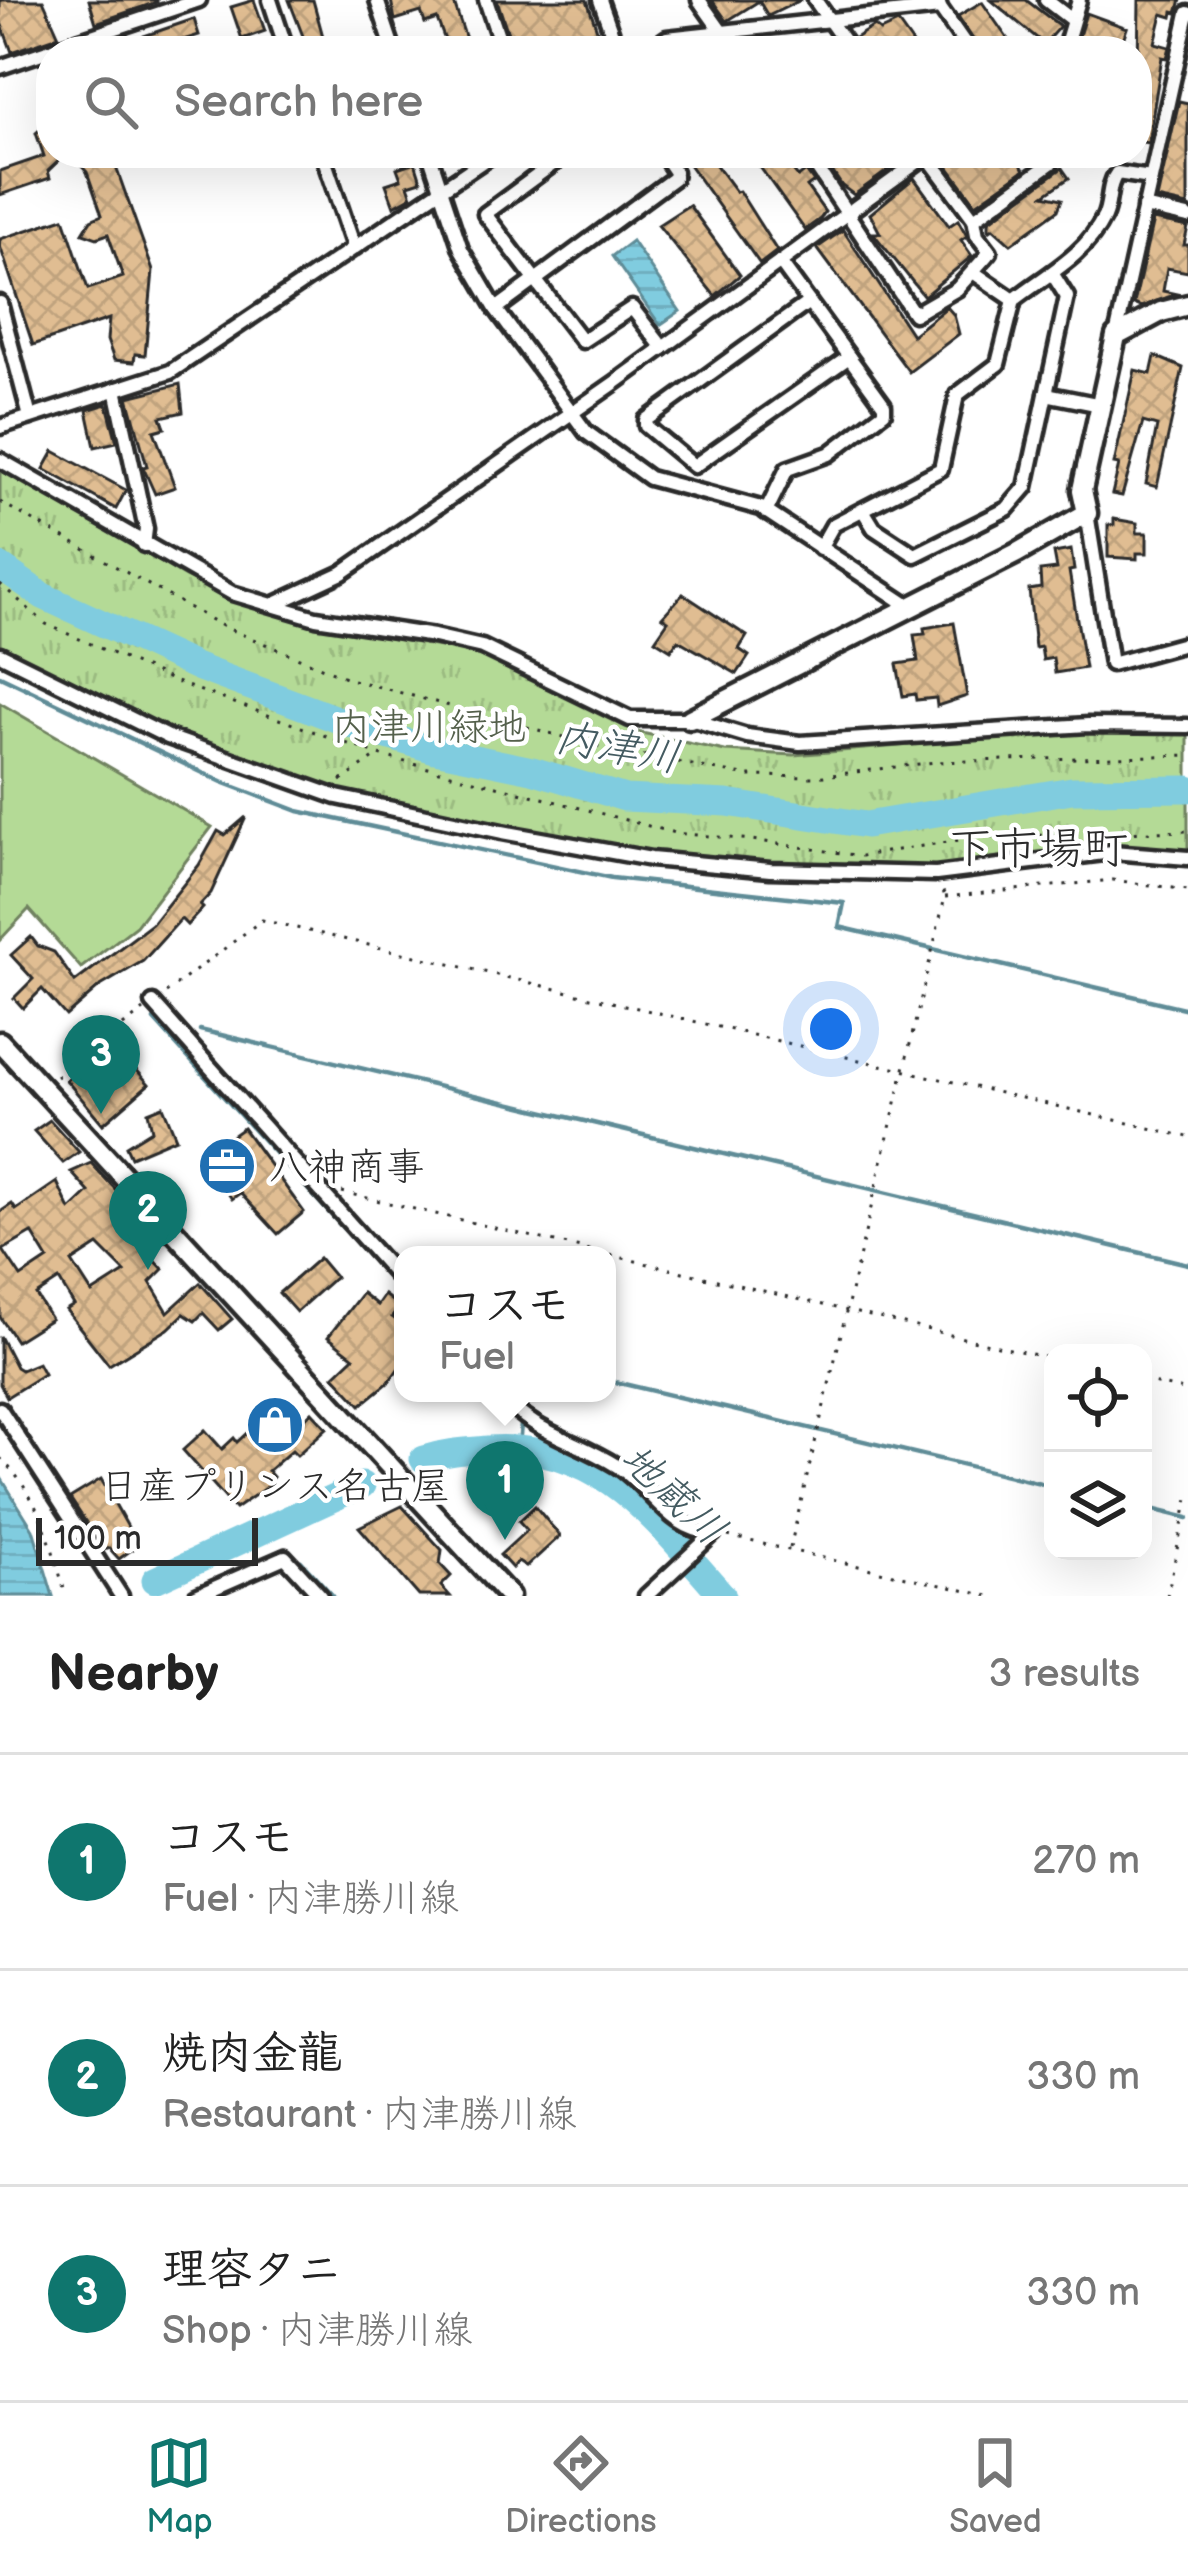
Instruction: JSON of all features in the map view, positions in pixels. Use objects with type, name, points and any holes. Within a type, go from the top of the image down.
[{"type":"main road","points":[[690,719],[1087,513],[1082,490],[1116,336],[1161,312],[1188,304]]},
{"type":"main road","points":[[0,1042],[508,1596]]},
{"type":"street","points":[[92,36],[199,0]]},
{"type":"street","points":[[270,0],[282,36]]},
{"type":"street","points":[[377,0],[389,36]]},
{"type":"street","points":[[486,0],[498,36]]},
{"type":"street","points":[[599,0],[612,36]]},
{"type":"street","points":[[699,0],[724,36]]},
{"type":"street","points":[[815,0],[840,36]]},
{"type":"street","points":[[1046,0],[1072,20]]},
{"type":"street","points":[[1068,36],[1079,0]]},
{"type":"street","points":[[682,36],[939,4],[960,36]]},
{"type":"street","points":[[1116,336],[1188,13]]},
{"type":"street","points":[[0,67],[36,55]]},
{"type":"street","points":[[327,168],[354,247]]},
{"type":"street","points":[[434,168],[454,234],[496,309],[586,432],[649,478],[766,512],[909,605]]},
{"type":"street","points":[[0,427],[170,372],[473,168]]},
{"type":"street","points":[[548,168],[485,214],[582,341],[632,308],[663,348]]},
{"type":"street","points":[[496,309],[674,178],[672,168]]},
{"type":"street","points":[[818,168],[914,314],[957,289],[990,252],[937,168]]},
{"type":"street","points":[[275,604],[342,573],[663,348],[908,168]]},
{"type":"street","points":[[974,220],[1046,168]]},
{"type":"street","points":[[820,548],[833,525],[941,469],[957,395],[998,364],[1014,300],[1074,259],[1105,215],[1117,172],[1151,178]]},
{"type":"street","points":[[1144,207],[1188,217]]},
{"type":"street","points":[[766,512],[787,469],[829,454],[884,412],[884,405],[780,262]]},
{"type":"street","points":[[973,272],[1014,300]]},
{"type":"street","points":[[863,510],[874,528],[915,555],[1007,509],[1025,487],[1067,297],[1052,274]]},
{"type":"street","points":[[809,302],[646,420],[646,426],[698,465],[849,357]]},
{"type":"street","points":[[1,309],[30,417]]},
{"type":"street","points":[[116,389],[146,529],[144,545]]},
{"type":"street","points":[[1046,394],[1101,405]]},
{"type":"street","points":[[0,460],[232,593],[316,618],[482,647],[630,718],[690,719],[747,736],[800,743],[1088,725],[1188,725]]},
{"type":"street","points":[[1087,513],[1112,664],[1188,644]]},
{"type":"street","points":[[0,654],[168,737],[337,797],[651,859],[770,870],[936,874],[1112,852],[1188,859]]},
{"type":"street","points":[[153,1004],[394,1272]]},
{"type":"street","points":[[507,1402],[539,1430],[618,1466],[682,1527],[714,1533]]},
{"type":"street","points":[[0,1409],[121,1596]]},
{"type":"street","points":[[646,1596],[714,1533]]},
{"type":"street","points":[[196,1596],[285,1557],[321,1596]]},
{"type":"path","points":[[0,502],[224,627],[350,679],[585,743],[771,777],[816,777],[935,762],[1188,754]]},
{"type":"path","points":[[0,584],[46,624],[176,682],[379,755],[675,833],[861,856],[999,836],[1188,831]]},
{"type":"path","points":[[338,784],[379,755]]},
{"type":"path","points":[[905,863],[906,851]]},
{"type":"path","points":[[790,1548],[945,897],[936,874]]},
{"type":"path","points":[[945,897],[1113,880],[1188,890]]},
{"type":"path","points":[[42,1087],[262,920],[1188,1137]]},
{"type":"path","points":[[320,1187],[572,1246]]},
{"type":"path","points":[[616,1256],[1044,1358]]},
{"type":"path","points":[[1152,1383],[1188,1391]]},
{"type":"path","points":[[0,1458],[27,1486],[66,1596]]},
{"type":"path","points":[[1167,1596],[1188,1498]]},
{"type":"path","points":[[714,1533],[989,1596]]},
{"type":"green space","name":"内津川緑地","points":[[0,466],[185,577],[233,599],[314,625],[481,654],[637,732],[725,751],[794,755],[1088,730],[1188,733],[1188,854],[1110,847],[924,870],[692,858],[557,838],[339,792],[241,762],[122,711],[0,650]]},
{"type":"green space","points":[[0,703],[212,827],[136,926],[81,968],[29,909],[0,940]]},
{"type":"water","points":[[632,241],[680,311],[660,325],[612,256]]},
{"type":"water","points":[[0,1476],[33,1529],[53,1596],[0,1596]]},
{"type":"building","points":[[0,0],[43,0],[59,36],[36,36],[36,44],[12,52],[0,20]]},
{"type":"building","points":[[89,0],[157,0],[157,2],[96,23]]},
{"type":"building","points":[[254,0],[265,31],[241,36],[231,7]]},
{"type":"building","points":[[289,0],[313,0],[323,36],[303,36]]},
{"type":"building","points":[[391,0],[453,0],[465,36],[443,36],[437,19],[425,23],[421,12],[395,20]]},
{"type":"building","points":[[497,0],[587,0],[599,36],[540,36],[509,36]]},
{"type":"building","points":[[712,0],[801,0],[768,16],[759,1],[727,21]]},
{"type":"building","points":[[991,0],[1026,0],[1060,26],[1051,36],[1034,36]]},
{"type":"building","points":[[1139,0],[1181,0],[1172,17],[1162,14],[1155,43],[1170,47],[1167,58],[1162,57],[1152,118],[1152,36],[1138,36]]},
{"type":"building","points":[[982,2],[1006,36],[971,36],[958,16]]},
{"type":"building","points":[[1086,13],[1127,28],[1124,36],[1079,36]]},
{"type":"building","points":[[194,19],[199,35],[196,36],[144,36]]},
{"type":"building","points":[[898,23],[907,36],[858,36],[874,26],[880,31]]},
{"type":"building","points":[[1179,101],[1188,103],[1188,206],[1157,199]]},
{"type":"building","points":[[36,159],[36,168],[51,168],[50,178],[0,195],[0,171]]},
{"type":"building","points":[[83,168],[116,168],[153,271],[145,355],[135,354],[134,362],[114,360],[107,340],[109,319],[33,345],[0,246],[0,239],[64,218],[88,289],[123,277],[108,234],[97,238],[83,233],[91,220],[102,215]]},
{"type":"building","points":[[397,168],[417,168],[421,181],[408,185],[412,196],[394,206],[386,184],[401,179]]},
{"type":"building","points":[[692,168],[718,168],[739,191],[777,251],[760,264]]},
{"type":"building","points":[[761,168],[790,168],[798,177],[806,171],[814,182],[807,187],[825,212],[805,230]]},
{"type":"building","points":[[830,168],[891,168],[854,195]]},
{"type":"building","points":[[949,168],[1023,168],[1024,170],[976,204]]},
{"type":"building","points":[[1062,168],[1069,178],[1044,195],[1062,199],[1058,210],[1011,244],[993,228],[989,231],[989,221]]},
{"type":"building","points":[[914,178],[949,226],[958,220],[967,236],[961,240],[972,256],[924,296],[873,233],[880,233],[870,214]]},
{"type":"building","points":[[689,205],[740,275],[715,296],[658,225]]},
{"type":"building","points":[[1153,220],[1188,227],[1184,245],[1188,245],[1188,272],[1167,268],[1163,291],[1177,294],[1141,307],[1134,304]]},
{"type":"building","points":[[843,230],[912,335],[947,307],[954,315],[959,334],[909,372],[817,248]]},
{"type":"building","points":[[1155,356],[1183,368],[1157,487],[1146,484],[1157,426],[1143,422],[1122,496],[1112,494],[1135,370],[1151,374]]},
{"type":"building","points":[[180,384],[183,412],[161,417],[165,428],[154,431],[175,487],[155,494],[143,467],[147,466],[128,397]]},
{"type":"building","points":[[107,404],[117,442],[95,447],[87,410]]},
{"type":"building","points":[[54,451],[126,490],[116,509],[44,469]]},
{"type":"building","points":[[1114,519],[1137,523],[1137,533],[1147,533],[1147,553],[1137,553],[1137,559],[1108,557],[1108,525],[1114,525]]},
{"type":"building","points":[[1071,550],[1074,570],[1069,571],[1085,668],[1055,673],[1053,658],[1043,660],[1041,647],[1035,648],[1029,590],[1041,588],[1040,571],[1057,569],[1054,553]]},
{"type":"building","points":[[683,594],[747,636],[739,649],[749,656],[737,674],[678,640],[671,650],[655,640],[668,621],[662,617]]},
{"type":"building","points":[[954,623],[967,696],[937,706],[936,698],[903,696],[897,664],[918,661],[914,635],[925,634],[924,628]]},
{"type":"building","points":[[246,817],[211,893],[200,905],[203,908],[187,925],[181,919],[143,961],[99,987],[66,1016],[42,989],[23,1008],[14,998],[33,979],[11,955],[31,937],[38,946],[54,952],[75,982],[152,924],[199,865],[218,831],[225,835]]},
{"type":"building","points":[[112,1042],[149,1084],[103,1124],[66,1080]]},
{"type":"building","points":[[163,1106],[176,1138],[131,1157],[126,1146],[152,1130],[148,1112]]},
{"type":"building","points":[[50,1120],[79,1152],[63,1163],[34,1131]]},
{"type":"building","points":[[243,1128],[304,1212],[278,1234],[240,1193],[232,1199],[202,1157]]},
{"type":"building","points":[[91,1163],[163,1241],[149,1254],[163,1269],[150,1282],[168,1312],[200,1283],[232,1319],[219,1330],[203,1313],[195,1321],[184,1314],[109,1365],[66,1310],[74,1305],[59,1280],[36,1295],[51,1319],[16,1341],[0,1317],[0,1212],[12,1204],[16,1210],[57,1182],[70,1210],[89,1192],[71,1172]],"holes":[[[32,1233],[48,1259],[21,1277],[3,1250]],[[98,1245],[125,1272],[92,1293],[72,1262]]]},
{"type":"building","points":[[319,1258],[335,1277],[296,1312],[279,1293]]},
{"type":"building","points":[[362,1293],[377,1305],[384,1295],[394,1302],[394,1375],[361,1405],[334,1376],[354,1357],[328,1337]]},
{"type":"building","points":[[0,1336],[16,1367],[21,1370],[38,1363],[44,1374],[7,1397],[0,1384]]},
{"type":"building","points":[[312,1412],[327,1428],[297,1455],[292,1450],[268,1471],[271,1484],[235,1509],[183,1450],[205,1430],[222,1449],[278,1413],[293,1430]]},
{"type":"building","points":[[101,1479],[138,1545],[119,1559],[109,1548],[104,1550],[70,1498]]},
{"type":"building","points":[[402,1506],[442,1550],[440,1564],[451,1576],[441,1586],[450,1596],[419,1596],[359,1527]]},
{"type":"building","points":[[535,1506],[560,1536],[526,1567],[518,1562],[512,1568],[500,1555],[527,1530],[519,1521]]},
{"type":"waterway","name":"内津川","points":[[0,566],[43,596],[197,667],[363,729],[625,798],[727,803],[866,825],[1072,790],[1188,789]]},
{"type":"waterway","points":[[0,676],[222,782],[298,811],[612,878],[844,903],[839,927],[1188,1009]]},
{"type":"waterway","points":[[154,1020],[394,1284]]},
{"type":"waterway","points":[[200,1030],[1188,1264]]},
{"type":"waterway","points":[[616,1382],[1044,1484]]},
{"type":"waterway","points":[[509,1411],[521,1424],[519,1447]]},
{"type":"waterway","name":"地蔵川","points":[[423,1459],[471,1450],[528,1450],[594,1472],[649,1514],[723,1596]]},
{"type":"waterway","name":"地蔵川","points":[[155,1580],[362,1485]]},
{"type":"waterway","points":[[1152,1509],[1188,1518]]},
{"type":"waterway","points":[[301,1561],[333,1596]]},
{"type":"place","name":"理容タニ","points":[[101,1114]]},
{"type":"place","name":"八神商事","points":[[227,1166]]},
{"type":"place","name":"焼肉金龍","points":[[148,1270]]},
{"type":"place","name":"日産プリンス名古屋","points":[[275,1425]]},
{"type":"place","name":"コスモ","points":[[505,1540]]},
{"type":"district","name":"下市場町","points":[[1038,847]]}]
